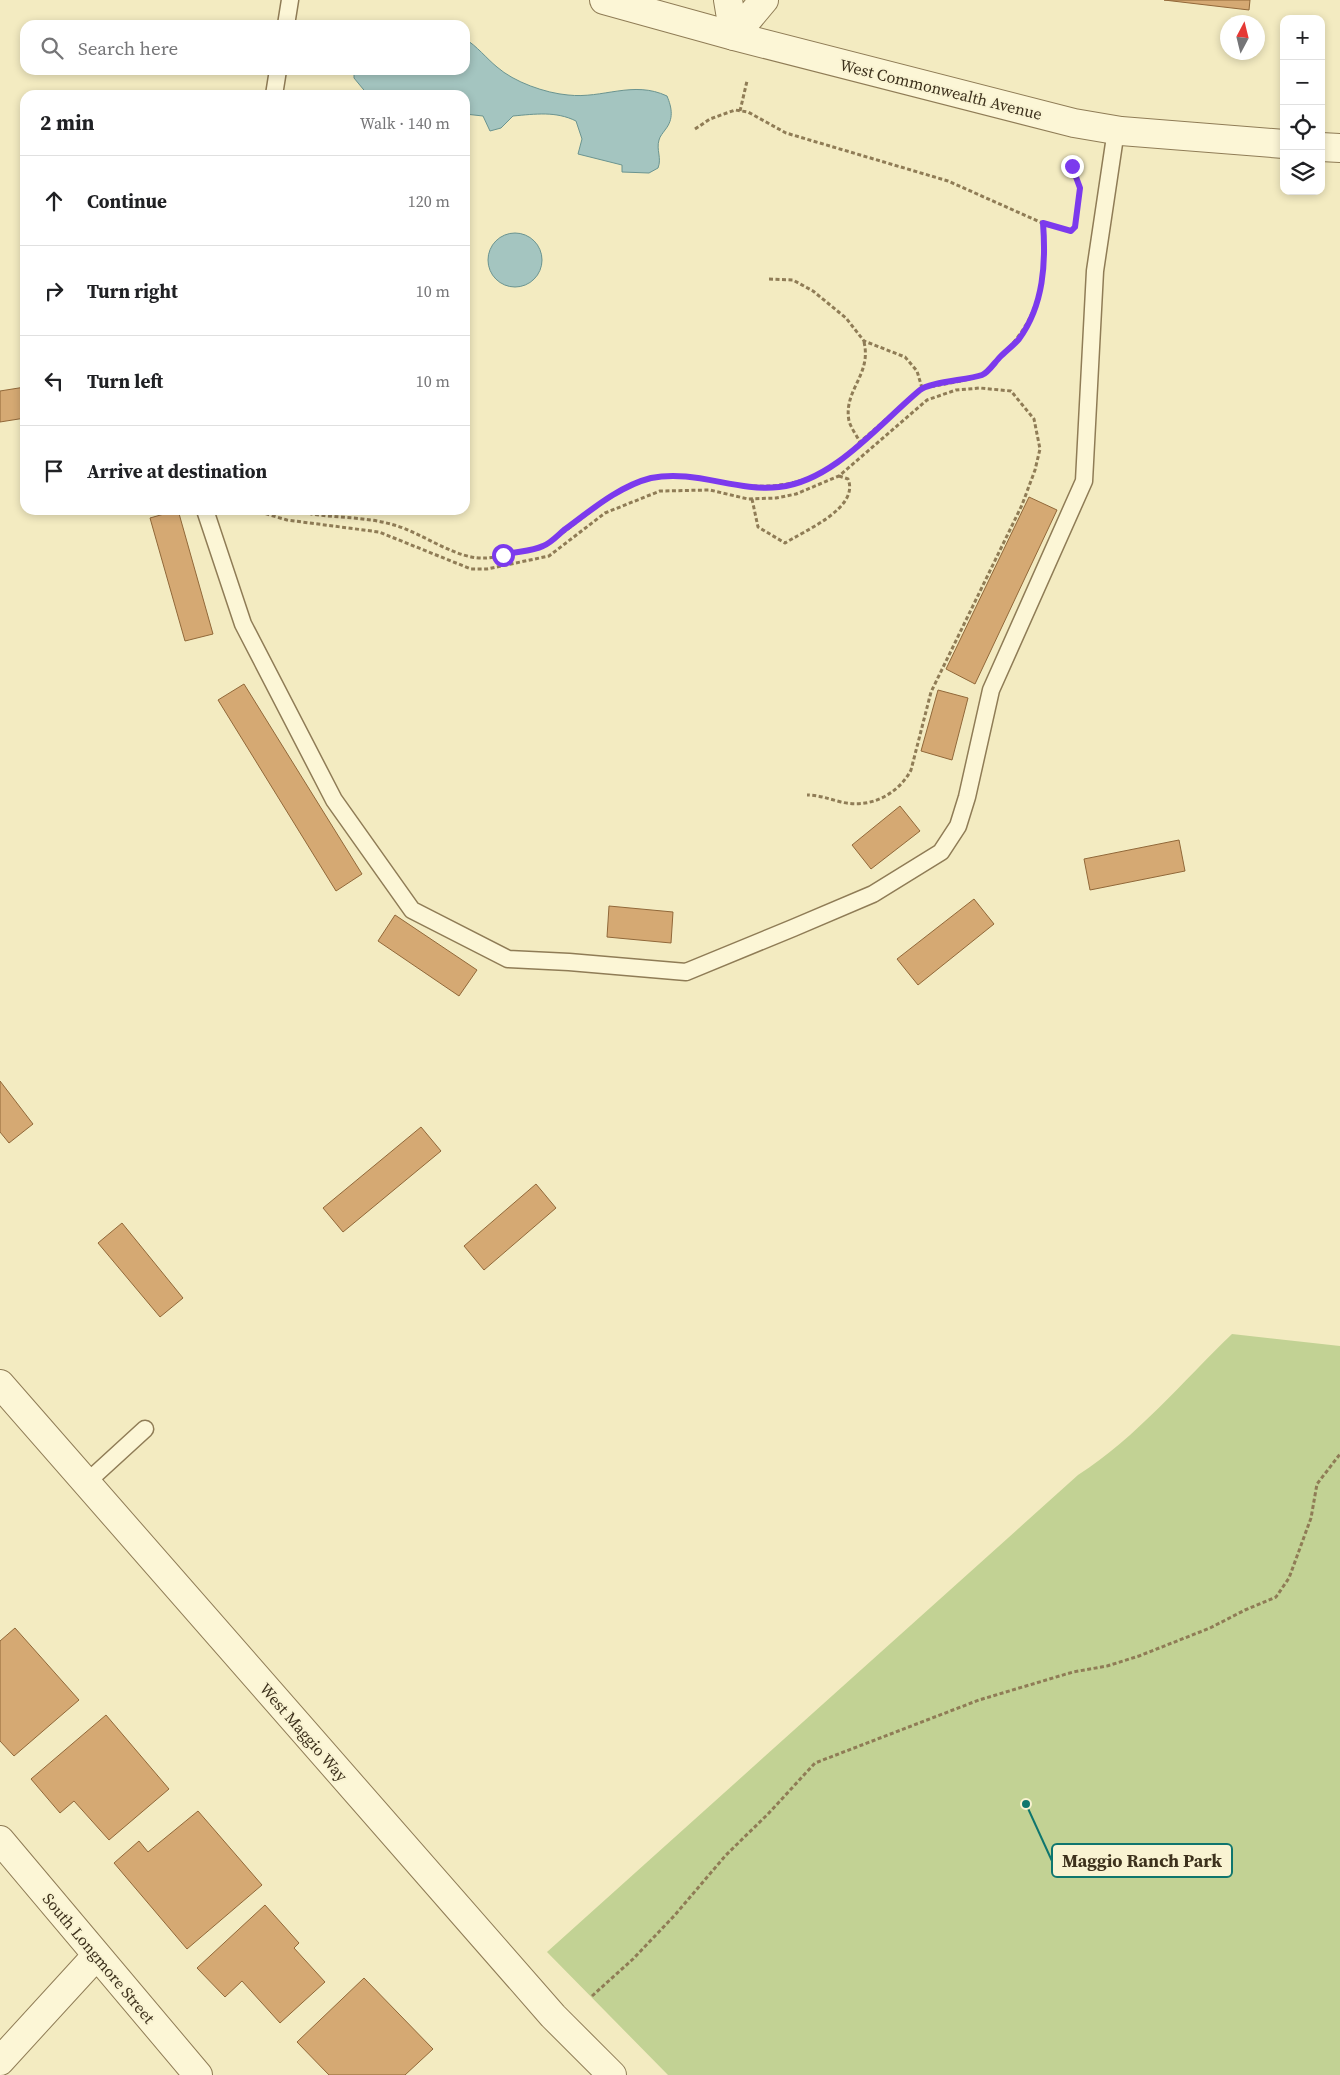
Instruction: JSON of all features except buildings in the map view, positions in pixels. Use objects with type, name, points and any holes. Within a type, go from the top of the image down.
[{"type":"street","name":"West Commonwealth Avenue","points":[[604,0],[734,36],[1074,124],[1116,130],[1280,144]]},
{"type":"street","points":[[728,0],[734,36]]},
{"type":"street","points":[[734,36],[764,0]]},
{"type":"street","points":[[1325,147],[1340,148]]},
{"type":"street","name":"West Maggio Way","points":[[0,1384],[553,2016],[612,2075]]},
{"type":"street","name":"South Longmore Street","points":[[0,1840],[198,2075]]},
{"type":"street","points":[[0,2061],[97,1955]]},
{"type":"lane","points":[[287,20],[290,0]]},
{"type":"lane","points":[[275,90],[277,75]]},
{"type":"lane","points":[[206,515],[243,624],[334,800],[412,910],[508,959],[686,972],[873,894],[941,852],[958,826],[967,797],[991,690],[1084,482],[1096,271],[1116,130]]},
{"type":"lane","points":[[86,1483],[145,1429]]},
{"type":"path","points":[[740,111],[747,81]]},
{"type":"path","points":[[696,129],[710,119],[735,110],[740,111],[758,116],[786,132],[948,181],[1043,223],[1071,231],[1075,227]]},
{"type":"path","points":[[1072,166],[1080,188]]},
{"type":"path","points":[[322,515],[372,520],[394,525],[451,550],[473,557],[485,558],[544,546],[593,507],[619,492],[651,478],[686,476],[738,485],[779,487],[803,481],[830,468],[848,455],[860,442],[922,388],[983,375],[1019,339],[1033,312],[1042,282],[1046,257],[1043,223]]},
{"type":"path","points":[[769,279],[793,280],[809,288],[846,318],[864,341],[867,359],[851,394],[849,421],[860,442]]},
{"type":"path","points":[[864,341],[905,357],[917,371],[922,388]]},
{"type":"path","points":[[270,515],[287,520],[380,532],[471,569],[487,570],[549,556],[605,513],[660,491],[710,490],[752,499],[776,498],[796,494],[839,476],[927,400],[956,390],[980,388],[1011,392],[1034,419],[1040,449],[1022,505],[931,692],[913,765],[905,781],[894,791],[870,802],[843,803],[818,795],[807,795]]},
{"type":"path","points":[[752,499],[758,527],[784,543],[838,511],[850,490],[848,478],[839,476]]},
{"type":"path","points":[[592,1996],[633,1959],[667,1924],[726,1855],[768,1814],[815,1763],[979,1700],[1073,1672],[1107,1666],[1139,1656],[1210,1628],[1276,1597],[1289,1578],[1311,1518],[1317,1484],[1340,1454]]},
{"type":"green space","points":[[1232,1334],[1340,1346],[1340,2075],[668,2075],[547,1952],[1078,1475],[1120,1444]]},
{"type":"water","points":[[470,42],[504,72],[521,82],[540,89],[559,94],[581,96],[642,90],[667,96],[671,109],[671,118],[659,140],[658,168],[649,173],[622,172],[622,165],[578,154],[582,139],[576,121],[568,118],[545,114],[513,116],[501,128],[490,131],[483,116],[470,115],[470,90],[364,90],[354,78],[354,75],[470,75]]},
{"type":"water","points":[[515,233],[525,235],[534,241],[540,250],[542,260],[540,270],[534,279],[525,285],[515,287],[505,285],[496,279],[490,270],[488,260],[490,250],[496,241],[505,235]]},
{"type":"place","name":"Maggio Ranch Park","points":[[1026,1804]]},
{"type":"route","points":[[503,555],[544,546],[593,507],[619,492],[651,478],[686,476],[715,479],[738,485],[779,487],[803,481],[830,468],[848,455],[860,442],[922,388],[983,375],[1019,339],[1033,312],[1042,282],[1046,257],[1043,223],[1071,231],[1075,227],[1080,188],[1072,166]]}]
